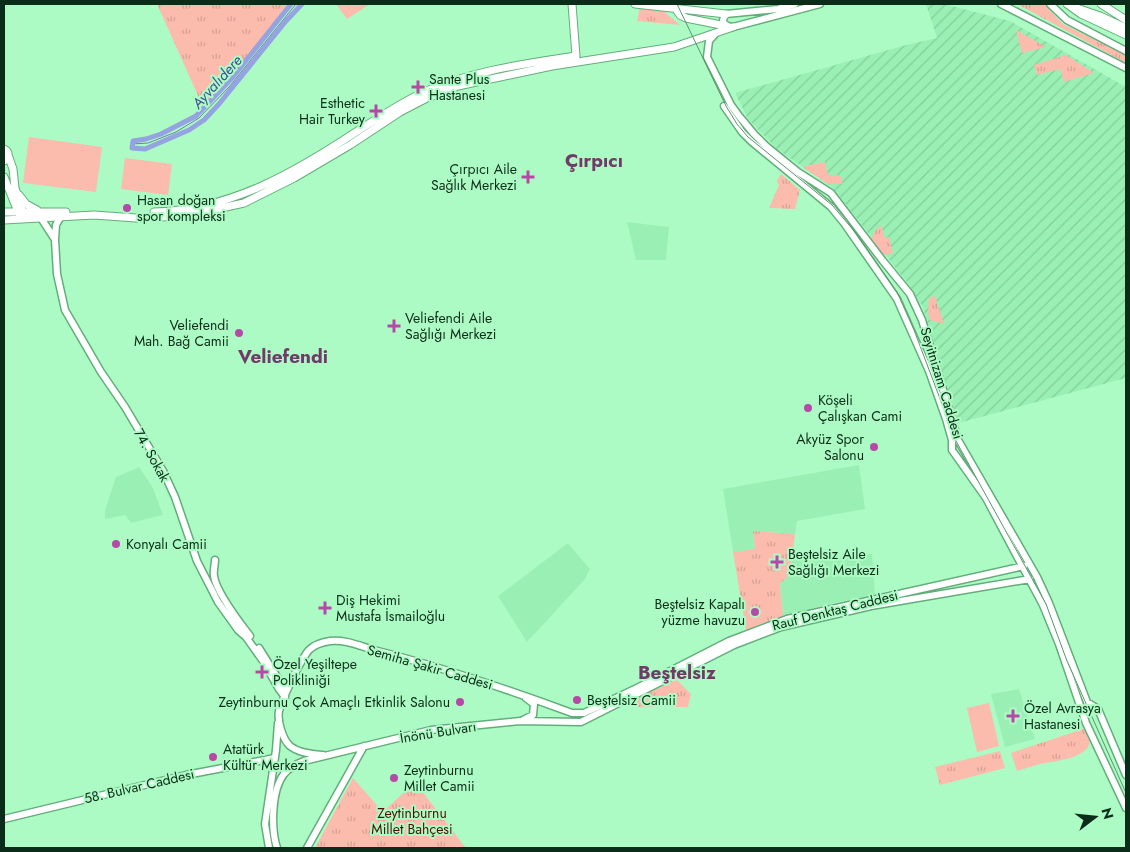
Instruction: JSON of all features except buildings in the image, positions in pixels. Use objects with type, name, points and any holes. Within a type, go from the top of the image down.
[{"type":"main road","points":[[5,152],[13,170],[13,190],[5,212],[41,215],[174,212],[231,200],[279,179],[399,105],[445,83],[497,69],[576,56],[572,4]]},
{"type":"main road","points":[[635,4],[674,6],[726,14],[778,9],[795,4]]},
{"type":"main road","points":[[62,214],[185,216],[244,203],[294,178],[350,145],[400,112],[427,98],[458,86],[552,66],[674,47],[715,34],[729,27],[820,4]]},
{"type":"main road","points":[[1001,4],[1126,68]]},
{"type":"main road","points":[[1050,4],[1066,20],[1126,50]]},
{"type":"main road","points":[[1101,4],[1126,20]]},
{"type":"main road","points":[[1069,5],[1126,28]]},
{"type":"main road","points":[[1069,5],[1081,14],[1126,35]]},
{"type":"main road","points":[[674,6],[680,15],[686,18],[729,27]]},
{"type":"main road","points":[[726,14],[722,20],[729,27]]},
{"type":"main road","name":"Seyitnizam Caddesi","points":[[715,34],[709,41],[706,57],[731,105],[739,116],[766,146],[798,172],[830,193],[910,294],[922,320],[959,442],[1030,564],[1049,603],[1087,702],[1098,709],[1126,775]]},
{"type":"main road","name":"Seyitnizam Caddesi","points":[[724,106],[742,132],[752,142],[831,207],[897,299],[946,419],[952,440],[952,450],[986,498],[1024,566],[1050,619],[1086,723],[1126,808]]},
{"type":"main road","points":[[4,177],[26,204],[41,215]]},
{"type":"main road","points":[[13,190],[21,214]]},
{"type":"main road","points":[[4,220],[21,214]]},
{"type":"main road","points":[[55,240],[56,225],[62,214]]},
{"type":"main road","name":"74. Sokak","points":[[41,215],[55,240],[57,274],[65,310],[163,471],[175,497],[197,562],[218,602],[238,630],[246,637],[279,688],[286,694]]},
{"type":"main road","points":[[197,562],[203,568],[207,568],[215,560],[214,576],[219,588],[236,617],[265,656],[286,694]]},
{"type":"main road","name":"Rauf Denktaş Caddesi","points":[[572,712],[584,713],[650,682],[729,641],[788,619],[1024,566]]},
{"type":"main road","name":"Rauf Denktaş Caddesi","points":[[581,722],[727,648],[781,628],[871,606],[1030,579]]},
{"type":"main road","name":"Semiha Şakir Caddesi","points":[[269,848],[265,824],[275,758],[279,713],[286,694],[310,650],[320,643],[340,640],[433,666],[572,712]]},
{"type":"main road","points":[[520,721],[530,718],[535,712],[534,704],[521,694]]},
{"type":"main road","points":[[279,713],[282,732],[288,744],[298,750],[323,755]]},
{"type":"main road","name":"İnönü Bulvarı","points":[[277,848],[272,825],[274,805],[280,780],[294,765],[323,755],[431,730],[520,721],[581,722]]},
{"type":"main road","points":[[307,848],[364,746]]},
{"type":"main road","name":"58. Bulvar Caddesi","points":[[4,819],[186,775],[275,758]]},
{"type":"shaded area","points":[[926,4],[944,4],[1010,21],[1126,87],[1126,378],[955,424],[923,307],[909,285],[833,188],[777,149],[748,119],[735,93],[937,38]]},
{"type":"shaded area","points":[[627,222],[669,227],[666,260],[636,260]]},
{"type":"shaded area","points":[[859,465],[865,509],[797,521],[795,534],[753,531],[755,549],[733,552],[723,489]]},
{"type":"shaded area","points":[[139,467],[153,488],[163,515],[131,523],[125,515],[105,519],[105,510],[116,477]]},
{"type":"shaded area","points":[[568,543],[590,569],[585,579],[527,642],[498,596]]},
{"type":"shaded area","points":[[872,554],[875,595],[783,616],[780,584],[790,574],[793,555],[808,560]]},
{"type":"shaded area","name":"Özel Avrasya Hastanesi","points":[[1019,689],[1035,739],[1005,747],[991,694]]},
{"type":"green space","points":[[157,4],[291,4],[232,78],[204,109]]},
{"type":"green space","points":[[336,4],[370,4],[347,19]]},
{"type":"green space","points":[[1044,4],[1063,24],[1126,55],[1126,63],[1019,5]]},
{"type":"green space","points":[[640,7],[661,9],[680,25],[637,21]]},
{"type":"green space","points":[[1016,30],[1046,47],[1022,53]]},
{"type":"green space","points":[[1066,55],[1094,73],[1064,82],[1060,69],[1037,75],[1034,65]]},
{"type":"green space","points":[[29,137],[102,147],[96,192],[23,183]]},
{"type":"green space","points":[[125,158],[172,164],[168,195],[121,189]]},
{"type":"green space","points":[[825,162],[828,175],[840,175],[843,184],[828,184],[804,168],[805,166]]},
{"type":"green space","points":[[781,174],[800,190],[795,209],[769,208],[779,185],[777,181]]},
{"type":"green space","points":[[881,225],[885,238],[889,237],[893,253],[883,255],[870,240]]},
{"type":"green space","points":[[935,296],[944,324],[930,320],[928,311],[929,298]]},
{"type":"green space","points":[[753,531],[795,534],[790,574],[780,584],[783,616],[746,630],[733,552],[755,549]]},
{"type":"green space","points":[[675,680],[691,694],[688,707],[632,707],[630,702]]},
{"type":"green space","points":[[989,703],[999,746],[977,752],[967,708]]},
{"type":"green space","points":[[1086,728],[1090,738],[1089,746],[1078,755],[1017,771],[1011,753]]},
{"type":"green space","points":[[1000,751],[1005,768],[940,785],[935,767]]},
{"type":"green space","name":"Zeytinburnu Millet Bahçesi","points":[[353,778],[383,812],[415,782],[466,848],[315,848]]},
{"type":"waterway","points":[[291,4],[232,78],[196,116],[161,134],[133,141],[132,148],[145,149],[189,130],[204,120],[302,4]]},
{"type":"waterway","name":"Ayvalıdere","points":[[132,144],[148,143],[176,132],[199,118],[229,87],[296,4]]},
{"type":"tram line","points":[[677,4],[726,106],[737,124],[748,137],[832,205],[855,232],[897,292],[914,330],[956,441],[1046,604],[1067,661],[1126,793]]},
{"type":"place","name":"Sante Plus Hastanesi","points":[[418,87]]},
{"type":"place","name":"Esthetic Hair Turkey","points":[[376,111]]},
{"type":"place","name":"Çırpıcı Aile Sağlık Merkezi","points":[[528,177]]},
{"type":"place","name":"Hasan doğan spor kompleksi","points":[[127,208]]},
{"type":"place","name":"Veliefendi Aile Sağlığı Merkezi","points":[[394,326]]},
{"type":"place","name":"Veliefendi Mah. Bağ Camii","points":[[239,333]]},
{"type":"place","name":"Köşeli Çalışkan Cami","points":[[808,408]]},
{"type":"place","name":"Akyüz Spor Salonu","points":[[874,447]]},
{"type":"place","name":"Konyalı Camii","points":[[116,544]]},
{"type":"place","name":"Beştelsiz Aile Sağlığı Merkezi","points":[[777,562]]},
{"type":"place","name":"Diş Hekimi Mustafa İsmailoğlu","points":[[325,608]]},
{"type":"place","name":"Beştelsiz Kapalı yüzme havuzu","points":[[755,612]]},
{"type":"place","name":"Özel Yeşiltepe Polikliniği","points":[[262,672]]},
{"type":"place","name":"Beştelsiz Camii","points":[[577,700]]},
{"type":"place","name":"Zeytinburnu Çok Amaçlı Etkinlik Salonu","points":[[460,702]]},
{"type":"place","name":"Özel Avrasya Hastanesi","points":[[1013,716]]},
{"type":"place","name":"Atatürk Kültür Merkezi","points":[[213,757]]},
{"type":"place","name":"Zeytinburnu Millet Camii","points":[[394,778]]},
{"type":"district","name":"Çırpıcı","points":[[594,160]]},
{"type":"district","name":"Veliefendi","points":[[283,356]]},
{"type":"district","name":"Beştelsiz","points":[[677,672]]}]
